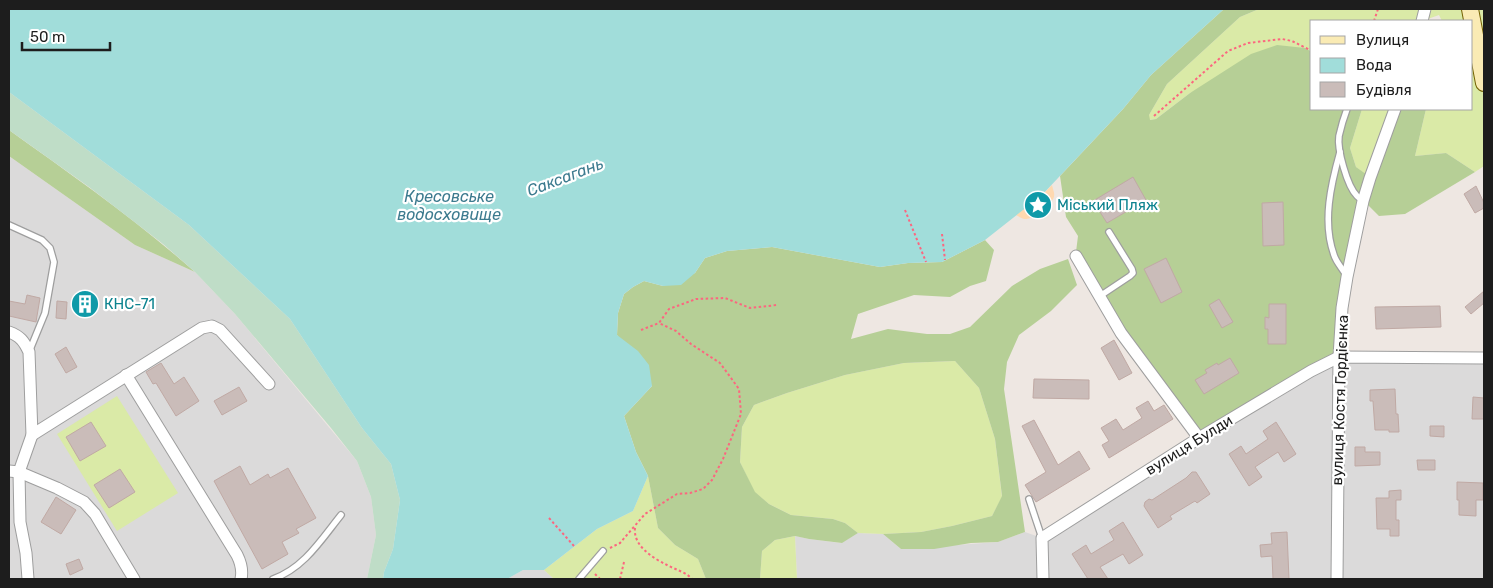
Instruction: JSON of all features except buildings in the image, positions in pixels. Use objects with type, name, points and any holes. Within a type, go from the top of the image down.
[{"type":"main road","points":[[1473,25],[1484,83]]},
{"type":"street","name":"вулиця Костя Гордієнка","points":[[1337,579],[1339,357],[1347,277],[1363,201],[1395,110]]},
{"type":"street","points":[[1076,256],[1121,333],[1198,438]]},
{"type":"street","points":[[32,435],[202,328],[212,326],[220,330],[269,384]]},
{"type":"street","points":[[9,332],[18,336],[25,343],[29,352],[32,435],[14,472],[28,579]]},
{"type":"street","points":[[1339,357],[1484,358]]},
{"type":"street","name":"вулиця Булди","points":[[1042,538],[1198,438],[1311,371],[1339,357]]},
{"type":"street","points":[[126,375],[237,555],[241,564],[241,579]]},
{"type":"street","points":[[14,472],[57,488],[84,502],[95,514],[134,579]]},
{"type":"street","points":[[1042,538],[1043,579]]},
{"type":"lane","points":[[1347,110],[1339,135],[1340,152],[1343,168],[1349,183],[1356,196],[1363,201]]},
{"type":"lane","points":[[1340,152],[1330,201],[1329,231],[1334,256],[1347,277]]},
{"type":"lane","points":[[9,225],[42,240],[50,248],[54,262],[45,313],[29,352]]},
{"type":"lane","points":[[1100,296],[1133,273],[1109,232]]},
{"type":"lane","points":[[1029,499],[1042,538]]},
{"type":"lane","points":[[273,579],[306,560],[341,515]]},
{"type":"lane","points":[[579,579],[603,551]]},
{"type":"path","points":[[1154,116],[1195,81],[1220,56],[1228,51],[1248,43],[1282,39],[1292,41],[1310,50]]},
{"type":"path","points":[[905,210],[926,262]]},
{"type":"path","points":[[942,234],[945,260]]},
{"type":"path","points":[[641,330],[659,323],[669,309],[696,299],[724,298],[750,308],[777,305]]},
{"type":"path","points":[[603,551],[620,544],[645,514],[666,500],[677,494],[703,489],[712,480],[723,459],[740,414],[739,389],[720,363],[676,331],[659,323]]},
{"type":"path","points":[[549,518],[574,546]]},
{"type":"path","points":[[635,528],[635,538],[644,549],[658,560],[692,579]]},
{"type":"path","points":[[620,579],[624,562]]},
{"type":"shaded area","points":[[9,156],[135,245],[195,272],[235,314],[357,461],[371,497],[376,535],[367,579],[9,579]]},
{"type":"shaded area","points":[[1339,357],[1484,358],[1484,579],[797,579],[795,536],[841,543],[858,533],[883,534],[901,549],[998,542],[1025,532],[1042,538]]},
{"type":"shaded area","points":[[523,570],[544,570],[554,579],[507,579]]},
{"type":"green space","points":[[1224,9],[1259,9],[1240,17],[1167,84],[1149,115],[1150,120],[1156,119],[1190,93],[1251,54],[1277,45],[1305,48],[1310,51],[1310,110],[1362,110],[1350,148],[1356,167],[1370,177],[1395,110],[1426,110],[1415,156],[1446,153],[1475,172],[1405,214],[1379,216],[1364,201],[1339,357],[1199,438],[1121,333],[1076,252],[1078,236],[1066,217],[1060,176],[1123,109],[1151,75]]},
{"type":"green space","points":[[1259,9],[1484,9],[1484,166],[1475,172],[1446,153],[1415,156],[1426,110],[1473,110],[1473,20],[1442,20],[1439,15],[1425,20],[1310,20],[1310,51],[1305,48],[1190,93],[1156,119],[1149,120],[1149,115],[1167,84],[1240,17]]},
{"type":"green space","points":[[9,92],[189,225],[290,319],[362,428],[391,464],[400,500],[393,549],[383,579],[367,579],[376,535],[371,497],[357,461],[235,314],[195,272],[163,244],[89,187],[9,130]]},
{"type":"green space","points":[[1362,110],[1395,110],[1370,178],[1356,167],[1350,148]]},
{"type":"green space","points":[[9,130],[127,216],[195,272],[135,245],[9,156]]},
{"type":"green space","points":[[985,240],[994,250],[986,281],[970,286],[950,297],[914,295],[858,314],[851,339],[888,329],[927,334],[950,334],[970,327],[1012,286],[1040,269],[1068,259],[1077,285],[1051,311],[1019,335],[1007,362],[1004,389],[1025,532],[998,542],[971,543],[934,549],[901,549],[883,534],[921,532],[992,516],[1002,496],[995,439],[979,388],[955,361],[904,363],[845,375],[754,405],[742,427],[740,462],[755,492],[769,504],[791,515],[833,519],[845,523],[858,533],[842,543],[795,536],[775,540],[762,551],[760,579],[706,579],[698,559],[675,545],[658,528],[648,476],[636,452],[624,416],[652,386],[617,335],[618,313],[624,294],[644,281],[663,286],[695,273],[705,258],[727,251],[772,247],[880,267],[908,263],[942,262]]},
{"type":"green space","points":[[955,361],[979,388],[995,439],[1002,497],[992,516],[921,532],[858,533],[845,523],[833,519],[791,515],[769,504],[754,492],[740,462],[742,427],[754,405],[845,375],[904,363]]},
{"type":"green space","points":[[117,396],[178,493],[117,531],[57,434]]},
{"type":"green space","points":[[648,476],[658,528],[675,545],[698,559],[706,579],[554,579],[544,570],[597,529],[633,511]]},
{"type":"green space","points":[[795,536],[797,579],[760,579],[762,551],[775,540]]},
{"type":"sand","name":"Міський Пляж","points":[[1052,185],[1054,197],[1041,211],[1028,219],[1023,219],[1016,215],[1042,195]]},
{"type":"water","name":"Кресовське водосховище","points":[[9,9],[1224,9],[1151,75],[1123,109],[1042,195],[985,240],[942,262],[908,263],[880,267],[772,247],[727,251],[705,258],[695,273],[681,285],[663,286],[644,281],[633,287],[624,294],[618,313],[617,335],[638,351],[649,365],[652,386],[624,416],[636,452],[648,476],[633,511],[597,529],[544,570],[523,570],[507,579],[383,579],[393,549],[400,500],[391,464],[362,428],[290,319],[189,225],[9,92]]},
{"type":"place","name":"Міський Пляж","points":[[1038,205]]},
{"type":"place","name":"КНС-71","points":[[85,304]]},
{"type":"water label","name":"Саксагань","points":[[565,177]]}]
